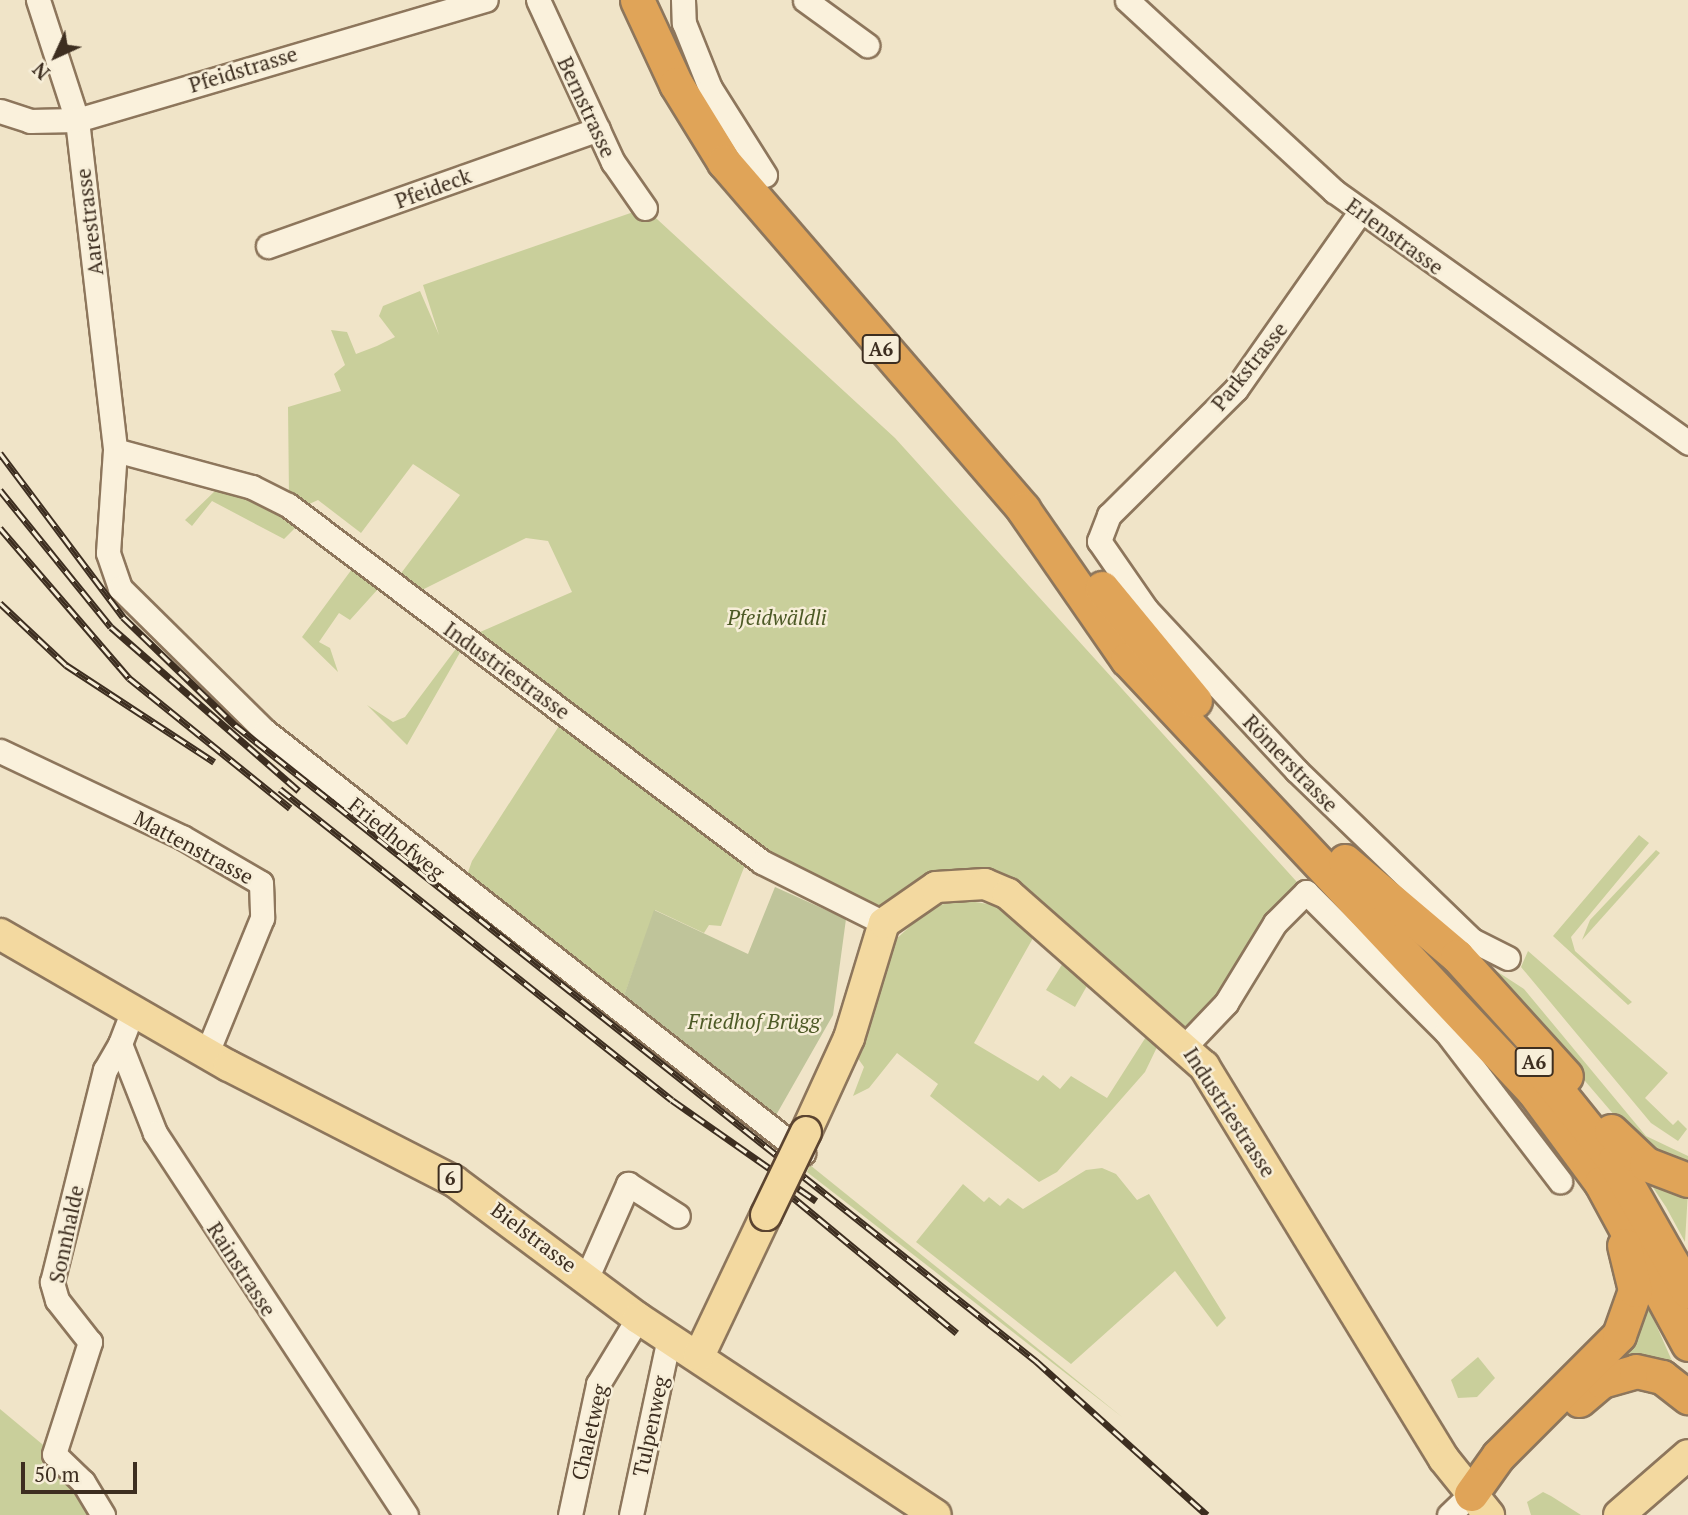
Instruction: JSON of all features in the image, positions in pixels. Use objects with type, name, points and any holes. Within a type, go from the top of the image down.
[{"type":"highway","name":"A6","points":[[637,0],[676,84],[724,162],[1023,509],[1156,676],[1469,1019],[1601,1182],[1688,1344]]},
{"type":"highway","name":"A6","points":[[650,0],[693,89],[765,197],[1033,501],[1156,676],[1345,861],[1569,1099],[1636,1195],[1688,1291]]},
{"type":"highway","points":[[1345,861],[1516,1016],[1625,1148],[1664,1174],[1688,1180]]},
{"type":"highway","points":[[1470,1508],[1498,1456],[1606,1353],[1626,1322],[1634,1277],[1601,1182]]},
{"type":"highway","points":[[1470,1508],[1590,1389],[1615,1375],[1662,1377],[1688,1397]]},
{"type":"main road","name":"Industriestrasse","points":[[884,923],[936,887],[997,888],[1037,915],[1187,1044],[1470,1508]]},
{"type":"main road","points":[[699,1356],[766,1215],[804,1143],[849,1038],[884,923]]},
{"type":"main road","name":"Bielstrasse","points":[[0,934],[206,1053],[454,1181],[587,1277],[638,1318],[936,1515]]},
{"type":"main road","points":[[1619,1515],[1688,1455]]},
{"type":"street","name":"Aarestrasse","points":[[38,0],[77,120],[115,450]]},
{"type":"street","name":"Pfeidstrasse","points":[[0,111],[30,121],[77,120],[486,0]]},
{"type":"street","name":"Bernstrasse","points":[[538,0],[597,129],[645,208]]},
{"type":"street","points":[[683,0],[684,23],[710,88],[765,175]]},
{"type":"street","points":[[805,0],[867,45]]},
{"type":"street","name":"Erlenstrasse","points":[[1127,0],[1250,120],[1360,212],[1688,443]]},
{"type":"street","name":"Pfeideck","points":[[268,246],[597,129]]},
{"type":"street","name":"Parkstrasse","points":[[1099,541],[1109,515],[1236,388],[1360,212]]},
{"type":"street","name":"Industriestrasse","points":[[115,450],[252,487],[288,505],[762,862],[884,923]]},
{"type":"street","name":"Friedhofweg","points":[[115,450],[111,571],[159,630],[244,713],[369,815],[804,1143]]},
{"type":"street","name":"Römerstrasse","points":[[1099,541],[1146,609],[1296,771],[1472,940],[1508,958]]},
{"type":"street","name":"Mattenstrasse","points":[[0,751],[182,837],[261,883],[262,918],[206,1053]]},
{"type":"street","points":[[1187,1044],[1226,1003],[1275,923],[1306,892],[1446,1032],[1560,1181]]},
{"type":"street","points":[[120,1044],[133,1010]]},
{"type":"street","name":"Sonnhalde","points":[[103,1515],[83,1482],[54,1454],[90,1351],[87,1335],[57,1300],[52,1282],[105,1070],[120,1044]]},
{"type":"street","name":"Rainstrasse","points":[[120,1044],[155,1133],[406,1515]]},
{"type":"street","points":[[587,1277],[628,1184],[678,1216]]},
{"type":"street","name":"Chaletweg","points":[[570,1515],[598,1384],[638,1318]]},
{"type":"street","name":"Tulpenweg","points":[[631,1515],[669,1337]]},
{"type":"green space","name":"Pfeidwäldli","points":[[645,208],[895,438],[1306,892],[1187,1044],[985,884],[884,923],[819,892],[464,639],[572,592],[548,541],[526,538],[418,592],[399,576],[460,495],[413,464],[361,533],[318,500],[305,506],[289,496],[288,407],[341,391],[334,374],[345,365],[331,330],[347,332],[356,354],[377,346],[395,337],[379,316],[383,306],[420,291],[439,335],[423,285]]},
{"type":"green space","points":[[211,487],[274,510],[295,528],[284,539],[212,501],[192,526],[185,520],[216,490]]},
{"type":"green space","points":[[352,569],[378,589],[350,620],[339,613],[319,642],[330,648],[338,672],[302,637]]},
{"type":"green space","points":[[458,646],[462,649],[407,745],[367,705],[393,722],[405,717]]},
{"type":"green space","points":[[559,726],[745,865],[721,926],[709,925],[704,933],[655,910],[620,1007],[463,886],[472,861]]},
{"type":"green space","points":[[1639,835],[1649,843],[1571,937],[1575,951],[1632,1002],[1628,1005],[1553,936]]},
{"type":"green space","points":[[1656,850],[1660,853],[1582,940],[1590,920]]},
{"type":"green space","name":"Friedhof Brügg","points":[[775,887],[846,919],[833,1015],[775,1117],[620,1007],[654,910],[748,954]]},
{"type":"green space","points":[[962,900],[1001,906],[1037,931],[974,1043],[1038,1081],[1043,1075],[1060,1089],[1071,1076],[1107,1098],[1151,1029],[1159,1043],[1145,1072],[1057,1172],[1039,1182],[930,1096],[938,1084],[897,1053],[869,1088],[853,1096],[864,1067],[857,1057],[893,942],[931,907]]},
{"type":"green space","points":[[1528,951],[1668,1073],[1645,1098],[1673,1125],[1678,1120],[1687,1129],[1678,1141],[1651,1123],[1521,967]]},
{"type":"green space","points":[[1068,955],[1092,977],[1075,1007],[1046,990]]},
{"type":"green space","points":[[1484,963],[1524,989],[1646,1136],[1688,1156],[1688,1167],[1663,1158],[1627,1130]]},
{"type":"green space","points":[[810,1165],[1026,1339],[1122,1417],[807,1172]]},
{"type":"green space","points":[[1102,1168],[1116,1174],[1137,1200],[1149,1194],[1226,1318],[1217,1327],[1175,1271],[1071,1364],[916,1242],[963,1184],[984,1202],[989,1197],[1000,1206],[1008,1198],[1023,1209],[1086,1170]]},
{"type":"green space","points":[[1646,1177],[1688,1191],[1685,1242],[1666,1207]]},
{"type":"green space","points":[[1644,1297],[1679,1377],[1618,1366],[1614,1356]]},
{"type":"green space","points":[[1478,1357],[1495,1378],[1477,1397],[1458,1398],[1451,1380]]},
{"type":"green space","points":[[0,1409],[54,1454],[103,1515],[0,1515]]},
{"type":"green space","points":[[1543,1492],[1581,1515],[1531,1515],[1527,1502]]},
{"type":"railway","points":[[0,453],[123,617],[235,725],[1036,1361],[1207,1515]]},
{"type":"railway","points":[[0,490],[111,627],[299,791]]},
{"type":"railway","points":[[0,528],[129,678],[290,808]]},
{"type":"railway","points":[[0,603],[66,665],[214,762]]},
{"type":"railway","points":[[280,789],[672,1100],[816,1201]]},
{"type":"railway","points":[[778,1185],[957,1333]]}]
